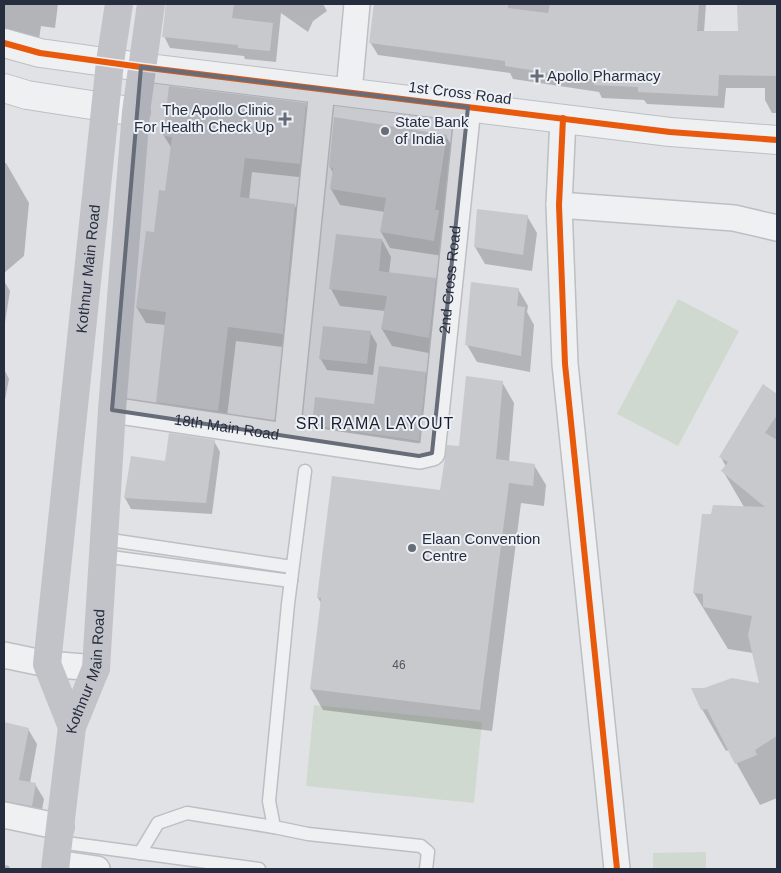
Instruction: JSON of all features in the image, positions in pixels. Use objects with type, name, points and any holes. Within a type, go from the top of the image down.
[{"type":"main road","name":"Kothnur Main Road","points":[[72,727],[47,664],[110,62],[119,4]]},
{"type":"main road","name":"Kothnur Main Road","points":[[72,727],[96,668],[112,410],[136,112],[150,4]]},
{"type":"main road","points":[[58,850],[72,727]]},
{"type":"street","points":[[349,92],[357,4]]},
{"type":"street","name":"1st Cross Road","points":[[4,43],[40,53],[141,67],[670,132],[777,140]]},
{"type":"street","points":[[4,88],[27,95],[105,109],[136,112]]},
{"type":"street","points":[[287,435],[322,89]]},
{"type":"street","name":"2nd Cross Road","points":[[432,453],[468,107]]},
{"type":"street","points":[[563,118],[559,206],[565,364],[616,869]]},
{"type":"street","points":[[559,206],[734,218],[777,228]]},
{"type":"street","name":"18th Main Road","points":[[112,410],[419,456],[432,453]]},
{"type":"street","points":[[4,655],[47,664],[96,668]]},
{"type":"street","points":[[4,815],[58,850],[97,869]]},
{"type":"lane","points":[[274,827],[269,801],[292,566],[305,471]]},
{"type":"lane","points":[[104,548],[292,566]]},
{"type":"lane","points":[[104,548],[291,581]]},
{"type":"lane","points":[[140,853],[158,823],[187,812],[308,834],[421,846],[428,852],[426,869]]},
{"type":"lane","points":[[58,850],[140,853],[259,869]]},
{"type":"highlighted area","points":[[141,67],[468,107],[432,453],[419,456],[112,410]]},
{"type":"shaded area","points":[[678,299],[739,331],[678,446],[617,414]]},
{"type":"shaded area","points":[[314,705],[482,722],[474,803],[306,786]]},
{"type":"shaded area","points":[[706,852],[706,869],[653,869],[653,853]]},
{"type":"building","points":[[166,4],[234,4],[232,18],[273,23],[270,51],[238,48],[238,45],[162,37]]},
{"type":"building","points":[[374,4],[508,4],[508,8],[548,13],[550,4],[699,4],[697,31],[738,31],[737,4],[777,4],[777,76],[719,75],[718,96],[638,92],[638,87],[594,85],[594,80],[505,66],[505,61],[369,43]]},
{"type":"building","points":[[169,86],[306,103],[300,164],[245,158],[240,197],[295,204],[283,334],[228,327],[218,411],[156,402],[166,312],[136,308],[146,231],[154,232],[159,190],[165,191],[172,137],[163,136]]},
{"type":"building","points":[[334,117],[447,135],[435,210],[439,210],[434,241],[380,232],[386,198],[330,189],[333,168],[329,167]]},
{"type":"building","points":[[477,209],[528,215],[523,255],[474,247]]},
{"type":"building","points":[[336,234],[382,239],[379,271],[436,278],[429,338],[381,329],[387,296],[329,289]]},
{"type":"building","points":[[471,282],[519,288],[517,306],[525,307],[521,356],[465,345]]},
{"type":"building","points":[[323,326],[371,331],[367,364],[319,359]]},
{"type":"building","points":[[379,366],[426,372],[419,441],[312,425],[315,397],[374,404]]},
{"type":"building","points":[[466,376],[503,381],[496,459],[535,464],[533,486],[509,483],[480,710],[310,689],[321,598],[317,598],[332,476],[440,490],[447,445],[459,446]]},
{"type":"building","points":[[763,384],[777,394],[777,415],[765,433],[777,440],[777,736],[755,750],[757,755],[735,764],[707,709],[701,710],[691,688],[704,688],[732,678],[759,683],[748,635],[752,616],[703,607],[703,594],[693,593],[702,514],[711,514],[713,505],[765,507],[721,471],[728,462],[719,457]]},
{"type":"building","points":[[169,433],[215,440],[206,503],[124,498],[131,456],[165,461]]},
{"type":"building","points":[[4,722],[29,728],[19,780],[36,783],[32,806],[4,801]]},
{"type":"cycle path","points":[[4,43],[40,53],[141,67],[670,132],[777,140]]},
{"type":"cycle path","points":[[563,118],[559,205],[565,364],[617,869]]},
{"type":"place","name":"Apollo Pharmacy","points":[[537,76]]},
{"type":"place","name":"The Apollo Clinic For Health Check Up","points":[[285,119]]},
{"type":"place","name":"State Bank of India","points":[[385,131]]},
{"type":"place","name":"Elaan Convention Centre","points":[[412,548]]},
{"type":"district","name":"SRI RAMA LAYOUT","points":[[375,423]]}]
